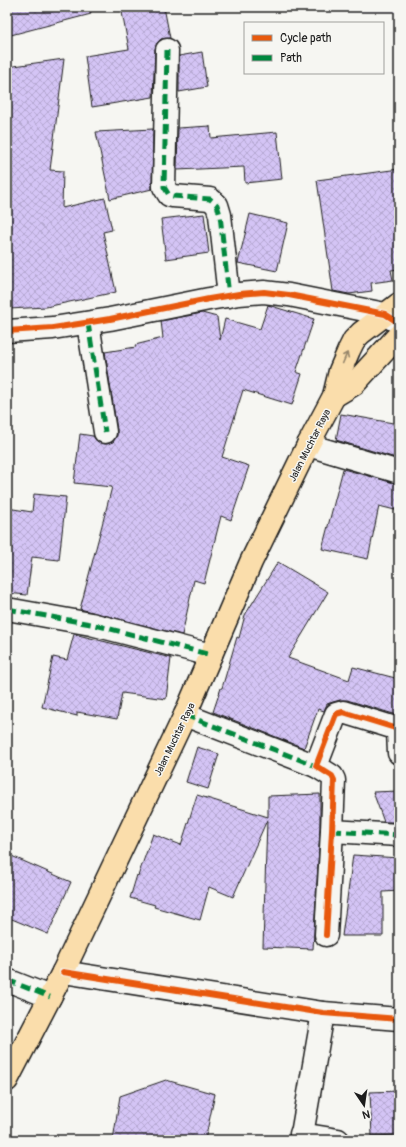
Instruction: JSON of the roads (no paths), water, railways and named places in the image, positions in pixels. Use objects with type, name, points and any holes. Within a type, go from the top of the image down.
[{"type":"highway","name":"Jalan Muchtar Raya","points":[[7,1080],[63,972],[185,715],[251,562],[308,445],[334,396],[340,371],[354,340],[394,314]]},
{"type":"highway","points":[[334,396],[354,384],[399,335]]},
{"type":"street","points":[[167,50],[164,187],[169,195],[210,199],[217,204],[220,215],[229,296]]},
{"type":"street","points":[[7,331],[53,328],[169,306],[264,292],[289,294],[394,314]]},
{"type":"street","points":[[88,322],[105,432]]},
{"type":"street","points":[[308,445],[399,472]]},
{"type":"street","points":[[7,609],[91,624],[211,656]]},
{"type":"street","points":[[316,766],[336,714],[339,712],[395,728],[398,731],[399,753]]},
{"type":"street","points":[[185,715],[316,766],[333,778],[332,831],[326,935]]},
{"type":"street","points":[[332,831],[399,835]]},
{"type":"street","points":[[63,972],[323,1013],[399,1019]]},
{"type":"street","points":[[7,980],[50,997]]},
{"type":"street","points":[[323,1013],[301,1137],[338,1140]]}]
